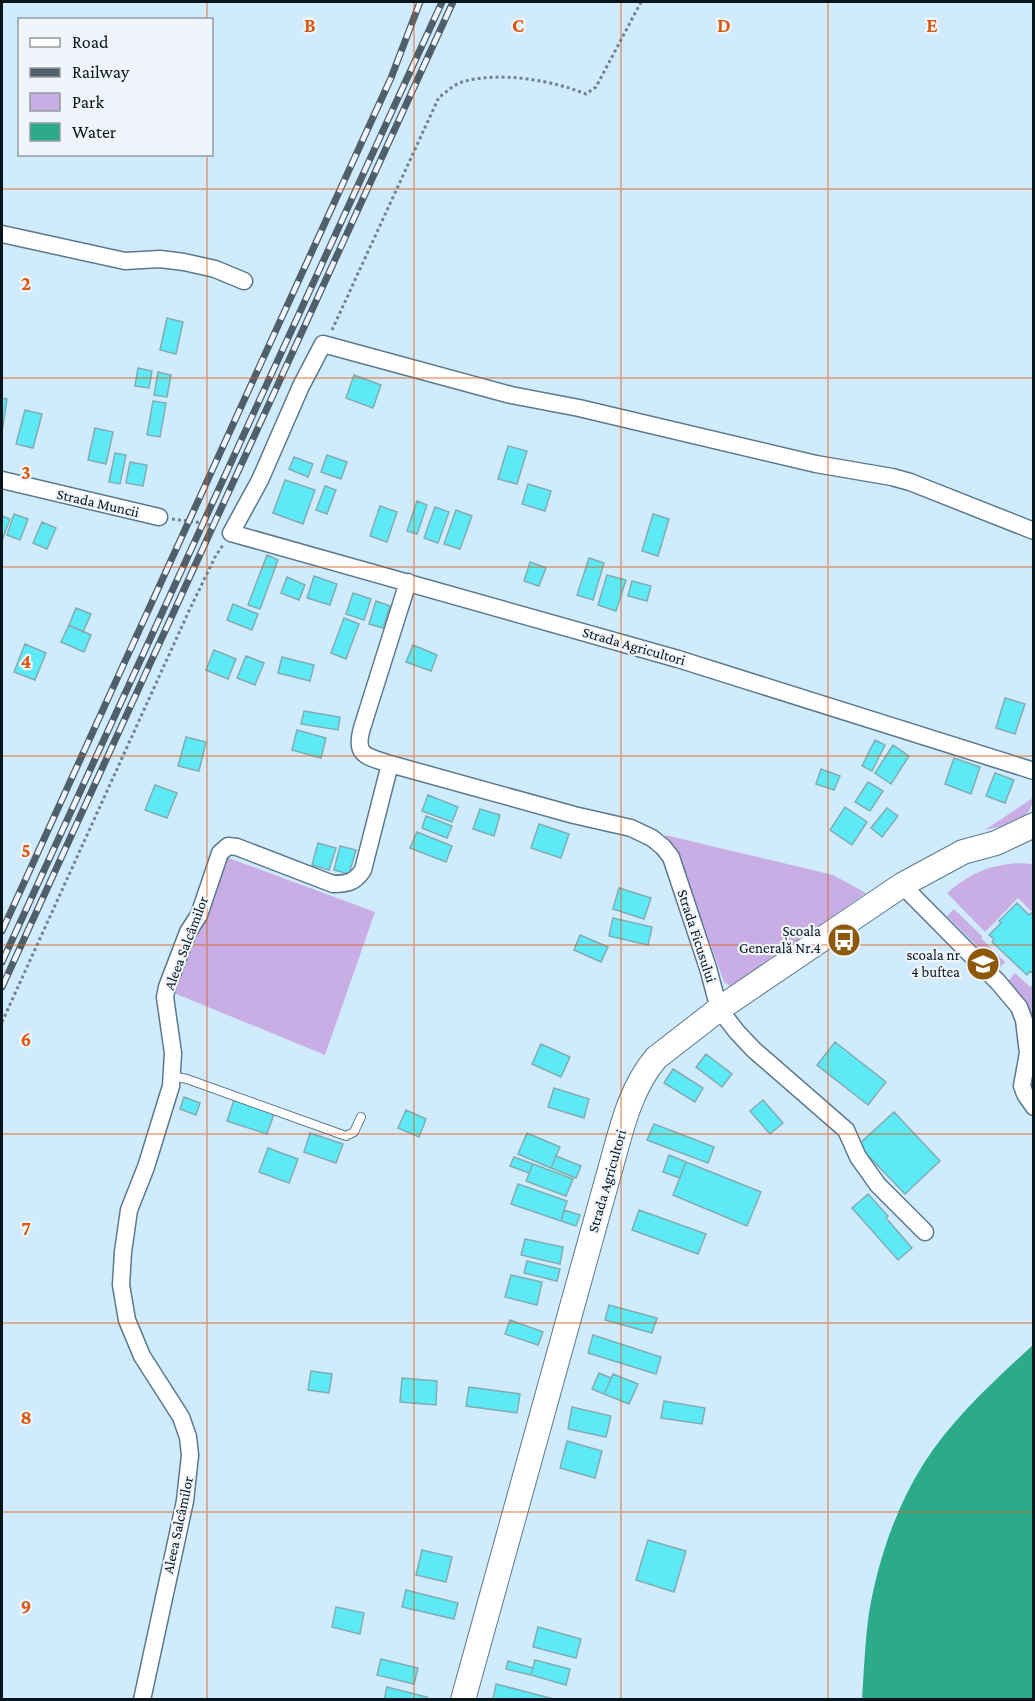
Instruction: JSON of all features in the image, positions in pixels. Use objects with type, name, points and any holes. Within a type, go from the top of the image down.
[{"type":"main road","name":"Strada Agricultori","points":[[464,1700],[608,1177],[632,1098],[648,1068],[656,1058],[719,1009],[902,885],[963,852],[996,843],[1034,825]]},
{"type":"main road","name":"Strada Agricultori","points":[[996,843],[1034,845]]},
{"type":"street","points":[[2,234],[125,261],[160,259],[184,262],[215,269],[244,281]]},
{"type":"street","points":[[231,533],[260,480],[306,376],[323,344],[511,395],[579,408],[816,464],[892,477],[1034,531]]},
{"type":"street","name":"Strada Muncii","points":[[2,480],[159,517]]},
{"type":"street","name":"Strada Agricultori","points":[[231,533],[678,658],[1033,771]]},
{"type":"street","points":[[390,764],[366,755],[361,751],[358,740],[408,582]]},
{"type":"street","name":"Strada Ficusului","points":[[390,764],[630,828],[652,838],[663,847],[671,857],[705,957],[719,1009],[754,1050],[846,1130],[858,1156],[878,1185],[925,1232]]},
{"type":"street","name":"Aleea Salcâmilor","points":[[141,1700],[185,1501],[190,1455],[188,1437],[181,1417],[142,1356],[127,1320],[121,1285],[129,1210],[146,1167],[171,1086],[173,1053],[165,997],[167,987],[188,932],[199,915],[220,853],[228,846],[237,847],[333,884],[346,884],[356,879],[365,862],[390,764]]},
{"type":"street","points":[[902,885],[998,982],[1029,1021],[1028,1053],[1022,1086],[1034,1107]]},
{"type":"lane","points":[[172,1076],[346,1136],[354,1132],[361,1117]]},
{"type":"path","points":[[323,344],[334,326],[439,98],[460,82],[511,76],[571,88],[586,94],[596,87],[641,2]]},
{"type":"path","points":[[2,1022],[188,613],[215,557],[231,533],[203,523],[159,517]]},
{"type":"green space","points":[[1033,798],[1028,813],[1016,822],[985,830]]},
{"type":"green space","points":[[665,835],[833,875],[866,893],[730,986],[724,982],[685,873]]},
{"type":"green space","points":[[226,857],[375,912],[325,1055],[174,993]]},
{"type":"green space","points":[[1033,864],[1033,913],[1018,898],[985,932],[947,893],[964,880],[980,872],[997,866]]},
{"type":"green space","points":[[954,909],[1005,962],[999,968],[947,916]]},
{"type":"green space","points":[[1015,973],[1030,987],[1033,984],[1033,1018],[1008,981]]},
{"type":"water","points":[[1033,1345],[1033,1699],[862,1699],[866,1634],[873,1593],[889,1535],[905,1498],[924,1463],[948,1430],[975,1400]]},
{"type":"building","points":[[167,318],[183,322],[176,354],[160,350]]},
{"type":"building","points":[[138,368],[152,371],[149,388],[135,386]]},
{"type":"building","points":[[158,372],[171,375],[167,397],[154,395]]},
{"type":"building","points":[[354,375],[381,385],[373,408],[346,398]]},
{"type":"building","points":[[2,398],[7,399],[2,432]]},
{"type":"building","points":[[153,401],[166,403],[160,437],[147,435]]},
{"type":"building","points":[[25,410],[42,414],[33,448],[16,444]]},
{"type":"building","points":[[95,428],[113,432],[106,464],[88,460]]},
{"type":"building","points":[[508,446],[527,451],[517,484],[498,479]]},
{"type":"building","points":[[115,453],[126,455],[120,484],[109,482]]},
{"type":"building","points":[[327,455],[347,462],[341,479],[321,472]]},
{"type":"building","points":[[294,457],[313,464],[308,477],[289,469]]},
{"type":"building","points":[[130,462],[147,465],[143,486],[126,483]]},
{"type":"building","points":[[285,480],[315,490],[303,524],[273,513]]},
{"type":"building","points":[[528,484],[551,491],[545,511],[522,504]]},
{"type":"building","points":[[325,486],[336,490],[327,514],[316,510]]},
{"type":"building","points":[[417,501],[427,505],[417,534],[407,531]]},
{"type":"building","points":[[380,506],[397,512],[387,542],[370,536]]},
{"type":"building","points":[[435,507],[449,512],[438,543],[424,538]]},
{"type":"building","points":[[456,510],[472,516],[460,549],[444,544]]},
{"type":"building","points":[[14,514],[28,519],[20,540],[7,535]]},
{"type":"building","points":[[653,514],[669,519],[658,556],[642,551]]},
{"type":"building","points":[[2,516],[10,519],[2,541]]},
{"type":"building","points":[[42,522],[56,528],[47,549],[33,543]]},
{"type":"building","points":[[267,555],[278,560],[260,609],[248,605]]},
{"type":"building","points":[[589,558],[604,563],[593,600],[577,595]]},
{"type":"building","points":[[530,562],[546,568],[539,586],[524,581]]},
{"type":"building","points":[[607,575],[626,580],[616,611],[598,605]]},
{"type":"building","points":[[314,576],[337,584],[330,605],[307,598]]},
{"type":"building","points":[[287,577],[305,585],[299,600],[281,593]]},
{"type":"building","points":[[632,581],[651,586],[647,601],[628,596]]},
{"type":"building","points":[[353,593],[371,599],[364,620],[346,614]]},
{"type":"building","points":[[376,601],[390,606],[383,628],[369,624]]},
{"type":"building","points":[[233,604],[258,614],[252,630],[227,620]]},
{"type":"building","points":[[76,608],[91,614],[83,632],[69,625]]},
{"type":"building","points":[[344,618],[359,624],[346,659],[331,653]]},
{"type":"building","points":[[69,625],[91,635],[84,652],[61,642]]},
{"type":"building","points":[[25,644],[46,653],[35,680],[14,672]]},
{"type":"building","points":[[413,645],[437,655],[431,671],[406,662]]},
{"type":"building","points":[[214,650],[236,659],[228,679],[206,670]]},
{"type":"building","points":[[246,656],[264,663],[255,685],[237,678]]},
{"type":"building","points":[[282,657],[314,665],[310,681],[278,673]]},
{"type":"building","points":[[1005,698],[1025,704],[1015,734],[996,728]]},
{"type":"building","points":[[304,711],[340,717],[338,730],[301,724]]},
{"type":"building","points":[[297,730],[326,738],[321,758],[292,750]]},
{"type":"building","points":[[186,737],[206,742],[199,771],[178,766]]},
{"type":"building","points":[[875,740],[885,745],[872,771],[862,766]]},
{"type":"building","points":[[893,745],[909,756],[891,784],[875,773]]},
{"type":"building","points":[[954,758],[980,767],[971,794],[945,784]]},
{"type":"building","points":[[821,769],[840,776],[834,790],[816,784]]},
{"type":"building","points":[[995,773],[1014,780],[1005,803],[986,796]]},
{"type":"building","points":[[868,782],[883,791],[870,811],[855,802]]},
{"type":"building","points":[[155,785],[177,793],[167,818],[145,810]]},
{"type":"building","points":[[428,795],[458,807],[452,822],[422,811]]},
{"type":"building","points":[[845,807],[867,822],[852,845],[830,830]]},
{"type":"building","points":[[887,808],[898,816],[882,837],[871,828]]},
{"type":"building","points":[[480,809],[500,815],[494,836],[473,829]]},
{"type":"building","points":[[426,816],[452,826],[447,838],[422,828]]},
{"type":"building","points":[[539,824],[569,834],[561,858],[531,848]]},
{"type":"building","points":[[417,832],[452,846],[446,862],[410,848]]},
{"type":"building","points":[[318,843],[336,848],[329,870],[312,865]]},
{"type":"building","points":[[340,846],[356,850],[349,874],[334,870]]},
{"type":"building","points":[[619,888],[651,898],[644,919],[613,909]]},
{"type":"building","points":[[1017,903],[1029,915],[1031,913],[1034,915],[1034,974],[1030,971],[1027,975],[992,942],[994,939],[989,935]]},
{"type":"building","points":[[613,918],[652,927],[648,945],[609,936]]},
{"type":"building","points":[[580,935],[608,947],[601,962],[574,950]]},
{"type":"building","points":[[835,1042],[886,1082],[868,1105],[817,1065]]},
{"type":"building","points":[[541,1044],[570,1057],[561,1077],[532,1064]]},
{"type":"building","points":[[706,1054],[732,1074],[722,1087],[696,1067]]},
{"type":"building","points":[[673,1069],[703,1088],[695,1102],[664,1083]]},
{"type":"building","points":[[554,1088],[589,1099],[584,1118],[548,1107]]},
{"type":"building","points":[[184,1097],[200,1103],[196,1115],[180,1109]]},
{"type":"building","points":[[234,1100],[274,1114],[267,1134],[227,1121]]},
{"type":"building","points":[[763,1100],[783,1123],[770,1134],[750,1111]]},
{"type":"building","points":[[406,1110],[426,1119],[419,1137],[398,1128]]},
{"type":"building","points":[[894,1112],[940,1161],[905,1194],[858,1145]]},
{"type":"building","points":[[654,1124],[714,1147],[708,1163],[647,1140]]},
{"type":"building","points":[[310,1133],[343,1144],[336,1163],[304,1152]]},
{"type":"building","points":[[527,1133],[560,1147],[551,1168],[518,1154]]},
{"type":"building","points":[[268,1148],[298,1159],[289,1183],[259,1172]]},
{"type":"building","points":[[669,1155],[686,1162],[680,1178],[663,1172]]},
{"type":"building","points":[[556,1156],[581,1166],[576,1178],[551,1168]]},
{"type":"building","points":[[514,1157],[533,1164],[529,1173],[510,1166]]},
{"type":"building","points":[[686,1162],[761,1192],[747,1226],[673,1195]]},
{"type":"building","points":[[533,1164],[573,1179],[566,1196],[526,1181]]},
{"type":"building","points":[[518,1184],[567,1201],[561,1221],[511,1204]]},
{"type":"building","points":[[868,1194],[912,1248],[898,1260],[852,1208]]},
{"type":"building","points":[[564,1210],[580,1215],[576,1226],[561,1221]]},
{"type":"building","points":[[639,1210],[706,1234],[698,1254],[632,1230]]},
{"type":"building","points":[[525,1239],[563,1247],[560,1264],[521,1255]]},
{"type":"building","points":[[527,1261],[560,1269],[557,1281],[524,1273]]},
{"type":"building","points":[[511,1275],[542,1282],[537,1305],[505,1297]]},
{"type":"building","points":[[609,1305],[657,1318],[652,1333],[605,1320]]},
{"type":"building","points":[[510,1320],[543,1332],[538,1345],[505,1334]]},
{"type":"building","points":[[593,1335],[661,1357],[656,1374],[588,1353]]},
{"type":"building","points":[[311,1371],[332,1374],[329,1393],[308,1390]]},
{"type":"building","points":[[599,1373],[611,1378],[604,1394],[592,1389]]},
{"type":"building","points":[[613,1374],[638,1384],[629,1404],[604,1394]]},
{"type":"building","points":[[402,1378],[437,1381],[436,1405],[400,1402]]},
{"type":"building","points":[[469,1387],[520,1394],[517,1413],[466,1406]]},
{"type":"building","points":[[664,1401],[705,1408],[702,1424],[661,1418]]},
{"type":"building","points":[[572,1407],[611,1416],[606,1437],[568,1429]]},
{"type":"building","points":[[567,1441],[602,1451],[595,1478],[560,1468]]},
{"type":"building","points":[[648,1540],[686,1551],[674,1592],[636,1580]]},
{"type":"building","points":[[422,1550],[452,1557],[446,1582],[416,1575]]},
{"type":"building","points":[[406,1590],[458,1603],[454,1619],[402,1607]]},
{"type":"building","points":[[336,1607],[364,1613],[360,1634],[332,1627]]},
{"type":"building","points":[[538,1627],[581,1639],[576,1658],[533,1647]]},
{"type":"building","points":[[381,1659],[418,1668],[414,1684],[377,1675]]},
{"type":"building","points":[[535,1660],[570,1669],[566,1685],[531,1675]]},
{"type":"building","points":[[508,1661],[533,1668],[531,1675],[506,1669]]},
{"type":"building","points":[[496,1684],[554,1699],[554,1700],[493,1699]]},
{"type":"building","points":[[387,1687],[427,1697],[426,1700],[384,1700]]},
{"type":"railway","points":[[2,931],[391,78],[420,2]]},
{"type":"railway","points":[[2,962],[442,2]]},
{"type":"railway","points":[[2,987],[453,2]]},
{"type":"place","name":"Școala Generală Nr.4","points":[[844,940]]},
{"type":"place","name":"scoala nr 4 buftea","points":[[983,964]]}]
